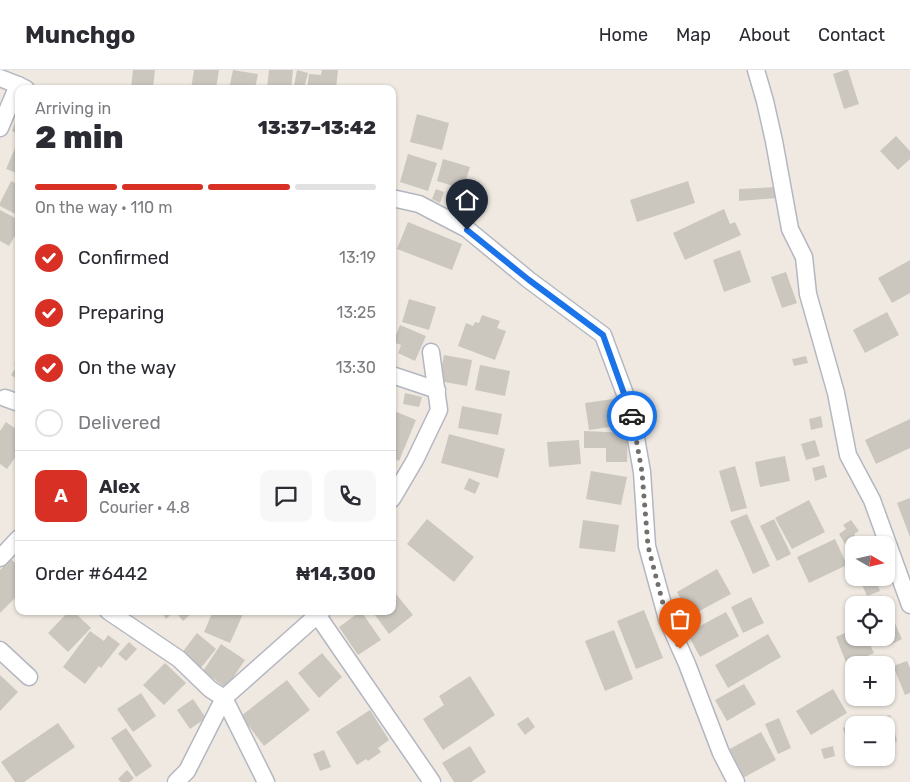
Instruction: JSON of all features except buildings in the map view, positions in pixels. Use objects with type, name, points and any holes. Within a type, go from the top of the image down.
[{"type":"street","points":[[756,70],[774,141],[790,229],[804,257],[808,294],[836,394],[848,455],[872,500],[910,605]]},
{"type":"street","points":[[0,78],[17,85]]},
{"type":"street","points":[[0,128],[15,100]]},
{"type":"street","points":[[396,199],[419,204],[467,230],[529,280],[603,335],[631,410],[642,472],[648,546],[667,619],[687,664],[721,754],[736,782]]},
{"type":"street","points":[[396,492],[415,460],[439,410],[431,352]]},
{"type":"street","points":[[396,376],[437,390]]},
{"type":"street","points":[[0,558],[15,543]]},
{"type":"street","points":[[114,615],[179,659],[210,689],[224,698],[266,782]]},
{"type":"street","points":[[176,782],[187,771],[224,698],[319,615]]},
{"type":"street","points":[[321,615],[432,782]]},
{"type":"street","points":[[0,650],[29,677]]},
{"type":"way so far","points":[[632,416],[642,472],[648,546],[667,619],[680,649]]},
{"type":"route","points":[[467,230],[529,280],[603,335],[632,416]]}]
